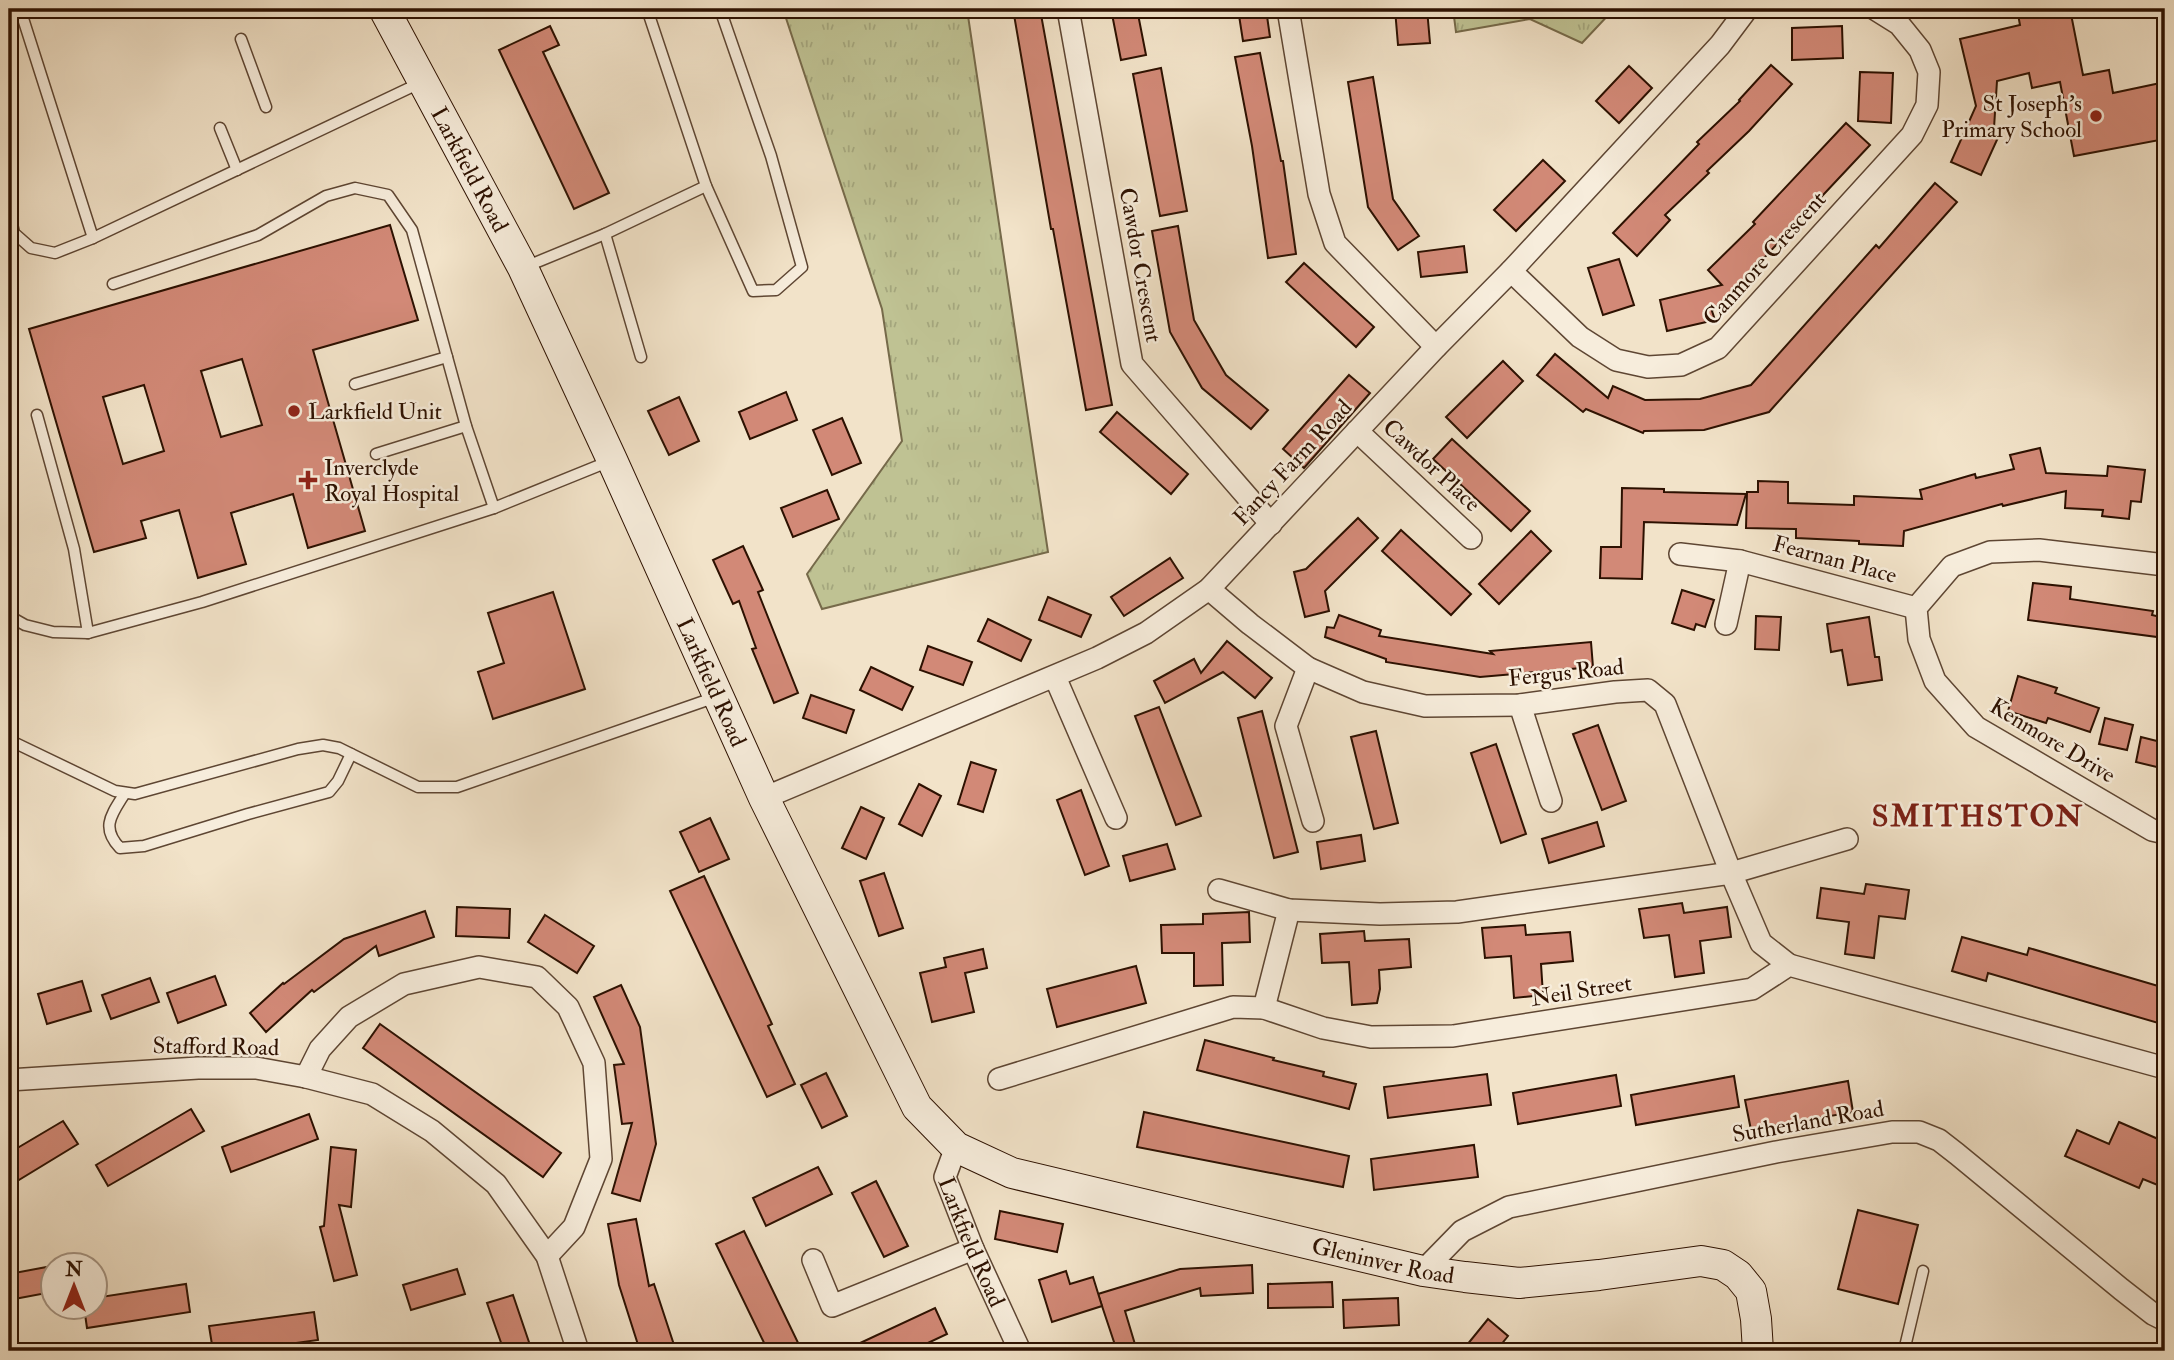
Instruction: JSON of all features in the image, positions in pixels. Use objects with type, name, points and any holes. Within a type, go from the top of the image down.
[{"type":"street","name":"Larkfield Road","points":[[383,9],[523,268],[764,798],[918,1107],[956,1147],[945,1177],[973,1249],[1020,1351]]},
{"type":"street","name":"Cawdor Crescent","points":[[1068,9],[1132,364],[1271,524]]},
{"type":"street","points":[[1288,9],[1319,194],[1335,243],[1436,347]]},
{"type":"street","name":"Fancy Farm Road","points":[[764,798],[1097,658],[1146,633],[1209,589],[1511,271],[1720,45],[1747,9]]},
{"type":"street","name":"Canmore Crescent","points":[[1511,271],[1580,337],[1616,360],[1648,367],[1681,365],[1718,348],[1912,135],[1927,105],[1929,72],[1920,50],[1899,24],[1875,9]]},
{"type":"street","name":"Cawdor Place","points":[[1357,431],[1471,538]]},
{"type":"street","points":[[1916,608],[1952,566],[1990,552],[2039,550],[2165,562]]},
{"type":"street","name":"Fearnan Place","points":[[1680,554],[1740,561],[1916,608]]},
{"type":"street","name":"Fearnan Place","points":[[1726,624],[1740,561]]},
{"type":"street","name":"Fergus Road","points":[[1209,589],[1308,668],[1363,692],[1425,706],[1520,705],[1648,690],[1665,704],[1761,943],[1789,965]]},
{"type":"street","name":"Kenmore Drive","points":[[1916,608],[1919,639],[1936,681],[1976,727],[2152,830],[2165,833]]},
{"type":"street","points":[[1308,668],[1286,726],[1313,821]]},
{"type":"street","points":[[1055,677],[1116,818]]},
{"type":"street","points":[[1520,705],[1551,801]]},
{"type":"street","points":[[1219,890],[1289,910],[1380,914],[1457,912],[1731,873],[1847,839]]},
{"type":"street","points":[[1264,1008],[1289,910]]},
{"type":"street","points":[[1789,965],[2165,1068]]},
{"type":"street","name":"Neil Street","points":[[999,1079],[1233,1007],[1264,1008],[1323,1028],[1371,1037],[1452,1036],[1752,989],[1789,965]]},
{"type":"street","points":[[306,1077],[320,1049],[349,1017],[404,984],[479,967],[537,977],[568,1007],[594,1063],[601,1159],[574,1227],[547,1256]]},
{"type":"street","name":"Stafford Road","points":[[9,1080],[198,1068],[256,1068],[306,1077],[372,1094],[432,1131],[496,1184],[547,1256],[578,1351]]},
{"type":"street","name":"Sutherland Road","points":[[1423,1271],[1462,1231],[1509,1207],[1776,1152],[1892,1132],[1919,1132],[1939,1140],[2142,1306],[2165,1320]]},
{"type":"street","name":"Gleninver Road","points":[[956,1147],[1012,1172],[1423,1271],[1519,1283],[1701,1261],[1723,1265],[1738,1275],[1751,1292],[1758,1351]]},
{"type":"street","points":[[813,1260],[832,1306],[973,1249]]},
{"type":"lane","points":[[20,9],[93,238]]},
{"type":"lane","points":[[647,9],[706,186],[753,291],[776,290],[802,267],[771,156],[720,9]]},
{"type":"lane","points":[[241,39],[266,107]]},
{"type":"lane","points":[[9,211],[14,233],[31,248],[55,253],[93,238],[422,82]]},
{"type":"lane","points":[[220,128],[237,170]]},
{"type":"lane","points":[[523,268],[605,234],[706,186]]},
{"type":"lane","points":[[113,284],[258,235],[326,196],[355,188],[388,195],[412,230],[467,426],[494,508]]},
{"type":"lane","points":[[605,234],[641,357]]},
{"type":"lane","points":[[355,384],[447,357]]},
{"type":"lane","points":[[37,415],[74,549],[88,633]]},
{"type":"lane","points":[[376,454],[467,426]]},
{"type":"lane","points":[[9,616],[25,625],[53,632],[88,633],[202,602],[494,508],[612,460]]},
{"type":"lane","points":[[9,740],[115,791],[125,793],[135,794],[298,749],[323,745],[339,748],[418,787],[457,787],[719,696]]},
{"type":"lane","points":[[125,793],[110,817],[112,839],[120,848],[144,846],[329,792],[338,781],[351,754]]},
{"type":"lane","points":[[1904,1351],[1923,1271]]},
{"type":"green space","points":[[783,9],[967,9],[1048,552],[822,609],[807,574],[902,441],[882,309]]},
{"type":"green space","points":[[1453,9],[1614,9],[1582,43],[1530,19],[1456,32]]},
{"type":"building","points":[[1013,9],[1040,9],[1112,405],[1086,410]]},
{"type":"building","points":[[1111,9],[1137,9],[1146,55],[1121,60]]},
{"type":"building","points":[[1238,9],[1266,9],[1270,37],[1243,41]]},
{"type":"building","points":[[1395,9],[1427,9],[1430,43],[1398,45]]},
{"type":"building","points":[[2017,9],[2070,9],[2083,75],[2109,70],[2113,93],[2165,82],[2165,139],[2074,156],[2060,82],[2032,88],[2029,73],[1997,81],[1994,128],[2001,131],[1981,175],[1951,162],[1976,106],[1960,39],[2020,25]]},
{"type":"building","points":[[550,26],[559,45],[543,52],[609,193],[574,209],[499,50]]},
{"type":"building","points":[[1842,26],[1843,58],[1792,60],[1792,28]]},
{"type":"building","points":[[1260,53],[1283,161],[1296,254],[1268,258],[1252,146],[1235,57]]},
{"type":"building","points":[[1771,65],[1792,84],[1707,171],[1709,173],[1665,215],[1670,220],[1637,256],[1613,233]]},
{"type":"building","points":[[1629,66],[1652,88],[1619,123],[1596,101]]},
{"type":"building","points":[[1161,68],[1187,211],[1160,216],[1133,74]]},
{"type":"building","points":[[1860,72],[1893,73],[1891,123],[1858,121]]},
{"type":"building","points":[[1373,77],[1393,199],[1419,236],[1398,250],[1368,207],[1348,82]]},
{"type":"building","points":[[1846,123],[1870,145],[1763,259],[1765,260],[1712,311],[1715,320],[1667,331],[1660,300],[1722,285],[1708,270],[1755,224],[1753,222]]},
{"type":"building","points":[[1543,160],[1565,181],[1516,231],[1494,210]]},
{"type":"building","points":[[1935,183],[1957,202],[1769,412],[1704,430],[1643,433],[1586,409],[1583,412],[1537,375],[1555,354],[1608,398],[1613,386],[1645,400],[1700,399],[1751,385],[1876,245],[1879,248]]},
{"type":"building","name":"Larkfield Unit","points":[[390,225],[418,320],[313,350],[365,531],[308,548],[293,494],[231,513],[246,564],[198,578],[179,510],[141,521],[146,538],[94,552],[29,329]],"holes":[[[242,359],[262,425],[221,437],[201,371]],[[144,385],[164,451],[123,464],[103,397]]]},
{"type":"building","points":[[1178,226],[1194,320],[1226,375],[1268,410],[1251,429],[1202,388],[1170,332],[1152,231]]},
{"type":"building","points":[[1464,246],[1467,272],[1421,277],[1418,252]]},
{"type":"building","points":[[1619,259],[1634,305],[1603,315],[1588,268]]},
{"type":"building","points":[[1304,263],[1374,327],[1356,347],[1286,282]]},
{"type":"building","points":[[1503,361],[1523,381],[1467,438],[1446,417]]},
{"type":"building","points":[[1349,375],[1370,393],[1304,468],[1283,449]]},
{"type":"building","points":[[786,392],[797,420],[750,439],[739,412]]},
{"type":"building","points":[[679,397],[699,441],[669,455],[648,411]]},
{"type":"building","points":[[1117,412],[1188,474],[1171,494],[1100,432]]},
{"type":"building","points":[[842,418],[861,463],[832,475],[813,430]]},
{"type":"building","points":[[1452,439],[1530,511],[1511,531],[1433,459]]},
{"type":"building","points":[[2040,448],[2046,473],[2107,476],[2108,466],[2145,470],[2141,502],[2131,501],[2129,519],[2102,516],[2103,510],[2065,508],[2066,491],[2003,506],[2002,504],[1904,531],[1903,546],[1796,538],[1796,529],[1746,528],[1747,492],[1758,492],[1758,481],[1788,482],[1788,503],[1854,505],[1854,496],[1922,499],[1920,490],[1975,474],[1976,478],[2014,469],[2010,455]]},
{"type":"building","points":[[1622,488],[1746,494],[1737,525],[1644,522],[1642,579],[1600,578],[1601,547],[1621,547]]},
{"type":"building","points":[[827,490],[839,519],[793,537],[781,508]]},
{"type":"building","points":[[1358,518],[1378,538],[1325,591],[1329,611],[1305,617],[1294,572],[1306,569]]},
{"type":"building","points":[[1401,530],[1471,594],[1451,615],[1382,551]]},
{"type":"building","points":[[1531,531],[1551,551],[1499,604],[1479,584]]},
{"type":"building","points":[[743,546],[763,590],[758,592],[798,693],[774,703],[752,649],[756,648],[739,601],[733,604],[713,560]]},
{"type":"building","points":[[1170,558],[1183,578],[1124,616],[1111,597]]},
{"type":"building","points":[[2033,583],[2071,587],[2070,599],[2153,611],[2152,615],[2165,618],[2165,638],[2028,620]]},
{"type":"building","points":[[1682,590],[1714,600],[1705,627],[1696,624],[1694,630],[1672,623]]},
{"type":"building","points":[[553,592],[585,689],[493,719],[478,672],[504,663],[488,613]]},
{"type":"building","points":[[1048,597],[1091,615],[1081,637],[1039,620]]},
{"type":"building","points":[[1339,615],[1381,630],[1379,636],[1493,654],[1490,651],[1591,642],[1593,667],[1480,677],[1386,662],[1386,659],[1325,637],[1327,627],[1334,628]]},
{"type":"building","points":[[1756,616],[1781,617],[1779,650],[1755,649]]},
{"type":"building","points":[[1869,617],[1875,657],[1879,657],[1882,680],[1848,685],[1842,650],[1831,652],[1827,624]]},
{"type":"building","points":[[988,619],[1031,640],[1021,661],[978,641]]},
{"type":"building","points":[[1227,641],[1272,678],[1255,698],[1223,672],[1165,703],[1154,681],[1194,659],[1201,673]]},
{"type":"building","points":[[928,646],[972,662],[963,685],[920,670]]},
{"type":"building","points":[[871,667],[913,687],[902,710],[860,690]]},
{"type":"building","points":[[2018,676],[2057,688],[2055,693],[2099,708],[2090,732],[2048,718],[2046,723],[2008,711]]},
{"type":"building","points":[[811,695],[854,710],[846,733],[803,718]]},
{"type":"building","points":[[1159,707],[1201,816],[1176,825],[1135,716]]},
{"type":"building","points":[[1262,711],[1298,852],[1274,858],[1238,718]]},
{"type":"building","points":[[2105,718],[2133,725],[2127,750],[2099,744]]},
{"type":"building","points":[[1598,725],[1626,801],[1602,810],[1573,734]]},
{"type":"building","points":[[1376,731],[1398,823],[1374,829],[1351,737]]},
{"type":"building","points":[[2141,737],[2165,743],[2165,769],[2136,762]]},
{"type":"building","points":[[1496,744],[1526,834],[1501,843],[1471,753]]},
{"type":"building","points":[[971,762],[996,770],[983,812],[958,804]]},
{"type":"building","points":[[919,784],[941,796],[922,836],[899,824]]},
{"type":"building","points":[[1081,790],[1109,866],[1085,875],[1057,800]]},
{"type":"building","points":[[861,807],[884,818],[866,859],[842,848]]},
{"type":"building","points":[[710,818],[729,859],[699,872],[680,832]]},
{"type":"building","points":[[1597,822],[1604,846],[1549,863],[1542,839]]},
{"type":"building","points":[[1361,835],[1365,861],[1321,869],[1317,842]]},
{"type":"building","points":[[1167,844],[1175,869],[1130,881],[1123,856]]},
{"type":"building","points":[[884,873],[903,928],[879,936],[860,881]]},
{"type":"building","points":[[704,876],[772,1024],[768,1026],[795,1084],[767,1097],[670,891]]},
{"type":"building","points":[[1866,884],[1909,890],[1905,919],[1879,916],[1874,958],[1845,954],[1849,922],[1817,918],[1821,888],[1864,894]]},
{"type":"building","points":[[1682,903],[1684,913],[1727,907],[1731,937],[1700,941],[1704,973],[1675,977],[1669,935],[1644,938],[1639,909]]},
{"type":"building","points":[[457,907],[510,909],[509,938],[456,936]]},
{"type":"building","points":[[425,911],[434,937],[379,956],[376,946],[314,992],[312,990],[266,1032],[250,1013],[283,983],[344,939]]},
{"type":"building","points":[[1249,912],[1250,942],[1222,943],[1223,985],[1194,986],[1194,953],[1162,953],[1161,925],[1203,924],[1203,914]]},
{"type":"building","points":[[545,915],[594,946],[577,973],[528,942]]},
{"type":"building","points":[[1525,925],[1526,935],[1570,932],[1573,961],[1541,964],[1543,995],[1514,998],[1511,956],[1485,958],[1482,928]]},
{"type":"building","points":[[1364,931],[1365,941],[1409,939],[1411,967],[1379,970],[1380,989],[1377,1003],[1352,1005],[1349,962],[1322,963],[1320,934]]},
{"type":"building","points":[[1962,937],[2027,955],[2029,948],[2165,988],[2165,1025],[1988,973],[1986,981],[1952,971]]},
{"type":"building","points":[[983,949],[987,968],[965,973],[974,1012],[932,1022],[920,973],[946,967],[944,958]]},
{"type":"building","points":[[1136,966],[1146,1003],[1057,1027],[1047,989]]},
{"type":"building","points":[[215,976],[226,1005],[178,1023],[167,993]]},
{"type":"building","points":[[150,978],[159,1002],[111,1019],[102,995]]},
{"type":"building","points":[[82,981],[91,1011],[47,1024],[38,994]]},
{"type":"building","points":[[621,985],[640,1027],[656,1144],[640,1201],[612,1193],[632,1123],[622,1124],[614,1065],[624,1064],[594,997]]},
{"type":"building","points":[[380,1024],[561,1153],[543,1177],[363,1048]]},
{"type":"building","points":[[1205,1040],[1324,1072],[1323,1076],[1356,1084],[1349,1109],[1197,1070]]},
{"type":"building","points":[[826,1073],[847,1116],[822,1128],[801,1085]]},
{"type":"building","points":[[1487,1074],[1491,1105],[1388,1118],[1384,1087]]},
{"type":"building","points":[[1616,1075],[1621,1106],[1518,1124],[1513,1093]]},
{"type":"building","points":[[1734,1076],[1739,1107],[1636,1125],[1631,1095]]},
{"type":"building","points":[[1848,1081],[1853,1112],[1751,1130],[1745,1100]]},
{"type":"building","points":[[191,1109],[204,1131],[108,1186],[96,1165]]},
{"type":"building","points":[[1144,1112],[1349,1156],[1343,1187],[1137,1147]]},
{"type":"building","points":[[309,1114],[318,1139],[231,1172],[222,1147]]},
{"type":"building","points":[[63,1121],[78,1144],[9,1186],[9,1153]]},
{"type":"building","points":[[2119,1122],[2165,1142],[2165,1188],[2143,1179],[2139,1188],[2065,1156],[2077,1130],[2109,1144]]},
{"type":"building","points":[[1474,1145],[1478,1177],[1374,1190],[1371,1159]]},
{"type":"building","points":[[331,1147],[356,1150],[351,1207],[339,1205],[357,1275],[334,1281],[320,1227],[324,1226]]},
{"type":"building","points":[[818,1167],[832,1194],[766,1226],[753,1198]]},
{"type":"building","points":[[876,1181],[908,1246],[884,1257],[852,1193]]},
{"type":"building","points":[[1858,1210],[1918,1225],[1898,1304],[1838,1289]]},
{"type":"building","points":[[1000,1211],[1063,1224],[1057,1252],[995,1239]]},
{"type":"building","points":[[636,1219],[649,1286],[654,1284],[676,1351],[640,1351],[619,1285],[608,1224]]},
{"type":"building","points":[[744,1231],[802,1351],[768,1351],[716,1244]]},
{"type":"building","points":[[1252,1265],[1253,1293],[1201,1296],[1200,1288],[1125,1311],[1137,1351],[1117,1351],[1098,1294],[1180,1269]]},
{"type":"building","points":[[38,1269],[38,1295],[9,1300],[9,1274]]},
{"type":"building","points":[[457,1269],[465,1294],[411,1310],[403,1285]]},
{"type":"building","points":[[1066,1271],[1070,1284],[1093,1277],[1102,1306],[1052,1322],[1039,1280]]},
{"type":"building","points":[[1332,1282],[1333,1307],[1268,1308],[1268,1284]]},
{"type":"building","points":[[186,1284],[190,1312],[87,1328],[86,1322],[108,1322],[108,1296]]},
{"type":"building","points":[[513,1295],[532,1351],[504,1351],[487,1303]]},
{"type":"building","points":[[1398,1298],[1399,1325],[1344,1328],[1343,1300]]},
{"type":"building","points":[[935,1308],[947,1334],[911,1351],[843,1351]]},
{"type":"building","points":[[314,1312],[318,1340],[237,1351],[213,1351],[209,1326]]},
{"type":"building","points":[[1488,1319],[1508,1336],[1496,1351],[1462,1351]]},
{"type":"place","name":"St Joseph's Primary School","points":[[2096,116]]},
{"type":"place","name":"Larkfield Unit","points":[[294,411]]},
{"type":"place","name":"Inverclyde Royal Hospital","points":[[308,480]]},
{"type":"district","name":"SMITHSTON","points":[[1978,816]]}]
